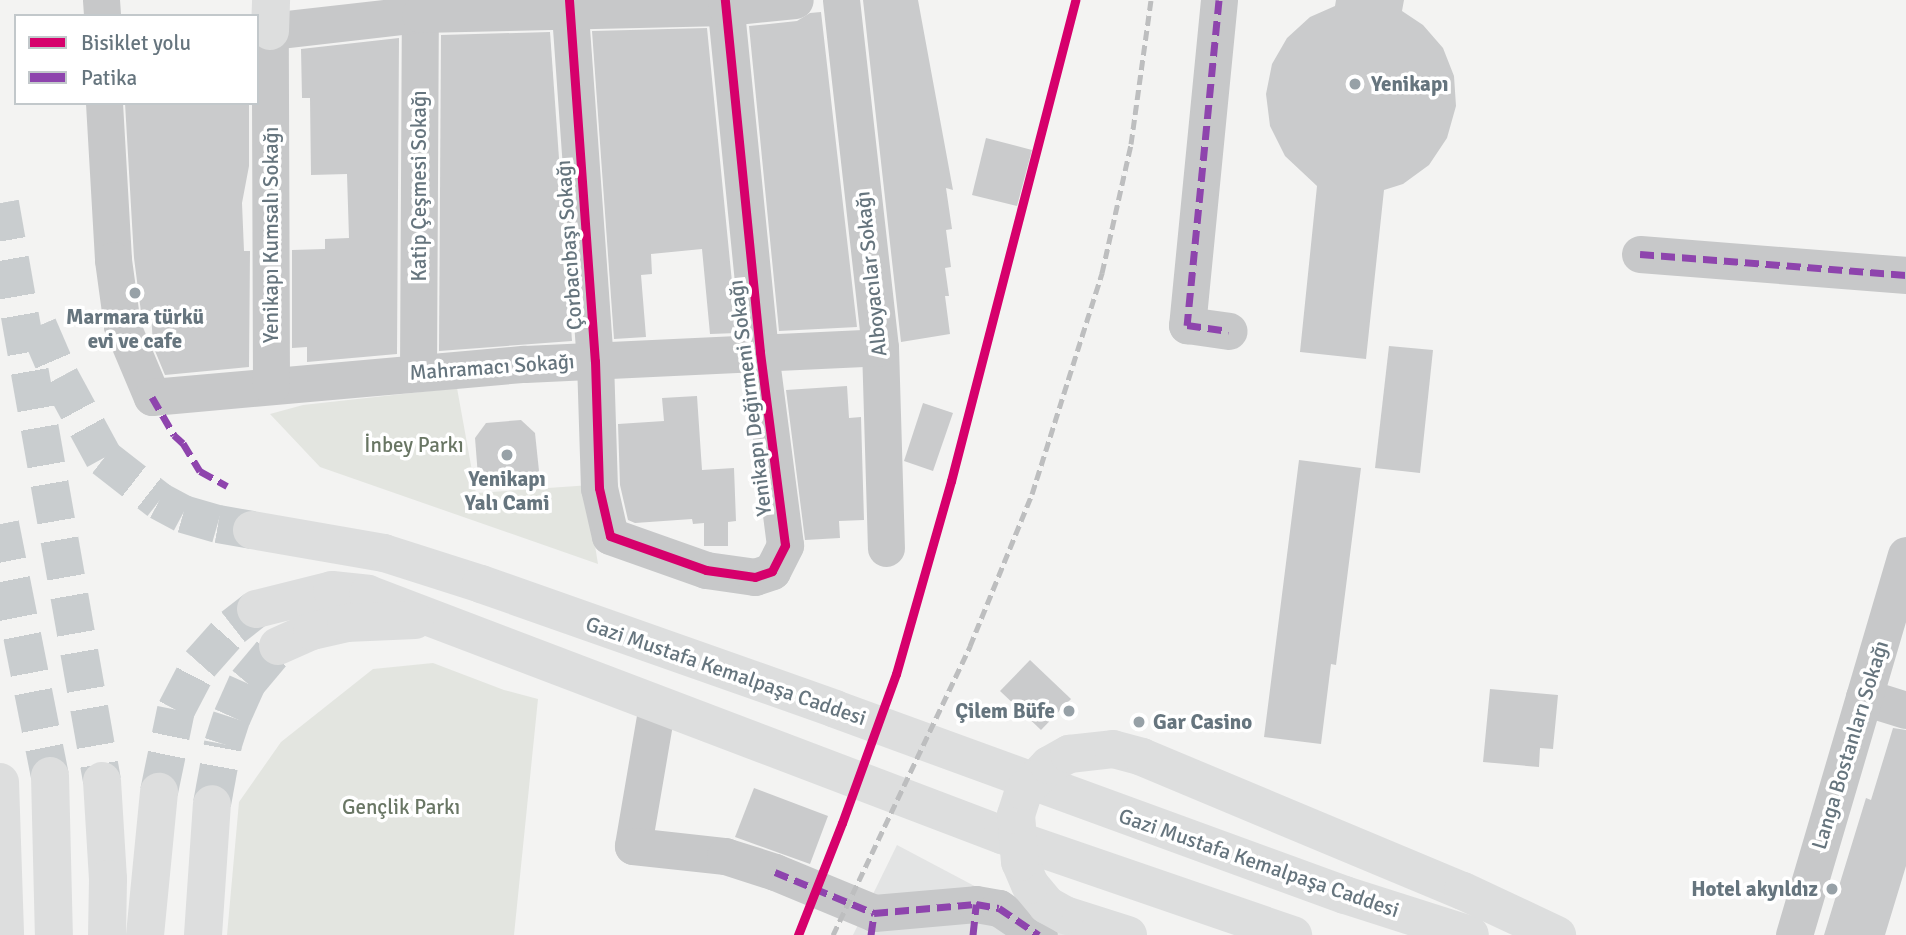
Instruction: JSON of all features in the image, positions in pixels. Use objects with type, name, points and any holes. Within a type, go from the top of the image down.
[{"type":"main road","name":"Gazi Mustafa Kemalpaşa Caddesi","points":[[253,530],[384,553],[481,584],[835,709],[1345,895],[1470,935]]},
{"type":"main road","points":[[256,609],[290,598],[332,590],[368,594],[1002,835],[1293,935]]},
{"type":"main road","points":[[278,646],[312,631],[346,623],[390,619],[438,622]]},
{"type":"main road","points":[[1128,935],[1065,915],[1047,905],[1030,885],[1020,862],[1016,815],[1024,791],[1049,765],[1069,754],[1113,749],[1142,757],[1393,861],[1557,935]]},
{"type":"main road","points":[[50,776],[54,935]]},
{"type":"main road","points":[[102,781],[108,879],[107,935]]},
{"type":"main road","points":[[0,782],[5,935]]},
{"type":"main road","points":[[145,935],[159,792]]},
{"type":"main road","points":[[203,935],[212,804]]},
{"type":"street","points":[[271,15],[420,7],[726,4],[795,0]]},
{"type":"street","name":"Alboyacılar Sokağı","points":[[841,0],[880,347],[886,548]]},
{"type":"street","points":[[1219,0],[1187,325],[1228,331]]},
{"type":"street","name":"Yenikapı Değirmeni Sokağı","points":[[599,488],[610,537],[706,569],[755,577],[772,571],[785,545],[760,352],[726,4]]},
{"type":"street","name":"Çorbacıbaşı Sokağı","points":[[569,5],[596,361],[599,488]]},
{"type":"street","name":"Katip Çeşmesi Sokağı","points":[[418,372],[420,7]]},
{"type":"street","name":"Yenikapı Kumsalı Sokağı","points":[[271,15],[271,385]]},
{"type":"street","name":"Mahramacı Sokağı","points":[[104,105],[113,260],[122,326],[152,397],[418,372],[880,347]]},
{"type":"street","points":[[1640,254],[1890,274]]},
{"type":"street","name":"Langa Bostanları Sokağı","points":[[1794,935],[1906,555]]},
{"type":"street","points":[[1864,697],[1906,710]]},
{"type":"street","points":[[657,705],[633,846],[725,856],[775,872],[872,924],[975,920],[999,908],[1039,935]]},
{"type":"shaded area","points":[[897,845],[1067,935],[853,935]]},
{"type":"green space","name":"İnbey Parkı","points":[[457,388],[476,493],[591,485],[592,527],[598,564],[320,467],[270,414],[303,405]]},
{"type":"green space","name":"Gençlik Parkı","points":[[433,663],[504,690],[538,699],[514,935],[227,935],[239,802],[281,742],[373,669]]},
{"type":"building","points":[[863,0],[918,0],[953,190],[946,188],[952,229],[946,230],[951,267],[945,268],[949,296],[945,296],[950,334],[901,342]]},
{"type":"building","points":[[1336,0],[1404,0],[1402,11],[1423,25],[1443,48],[1454,76],[1456,106],[1447,138],[1429,165],[1403,184],[1384,190],[1366,359],[1300,352],[1317,186],[1285,156],[1270,126],[1266,94],[1272,64],[1287,38],[1310,17],[1335,6]]},
{"type":"building","points":[[821,12],[857,327],[779,331],[749,26],[797,21],[810,13]]},
{"type":"building","points":[[707,28],[737,333],[710,334],[702,249],[651,254],[652,274],[641,275],[646,337],[614,339],[592,31]]},
{"type":"building","points":[[550,32],[572,341],[439,351],[441,35]]},
{"type":"building","points":[[399,38],[397,354],[307,362],[307,347],[292,348],[292,250],[325,249],[325,239],[349,238],[347,174],[311,175],[310,98],[302,98],[301,49]]},
{"type":"building","points":[[125,105],[249,105],[249,166],[242,203],[244,251],[250,251],[249,367],[165,375],[153,346],[151,311],[141,312],[134,258]]},
{"type":"building","points":[[986,138],[1032,150],[1017,206],[972,195]]},
{"type":"building","points":[[1389,346],[1433,350],[1420,473],[1375,468]]},
{"type":"building","points":[[847,386],[849,418],[861,417],[864,520],[839,521],[840,538],[805,540],[786,390]]},
{"type":"building","points":[[697,396],[702,470],[734,468],[736,521],[728,522],[728,546],[704,546],[704,523],[693,524],[692,519],[635,523],[628,520],[620,485],[618,424],[664,421],[662,398]]},
{"type":"building","points":[[923,403],[953,413],[933,471],[904,461]]},
{"type":"building","name":"Yenikapı Yalı Cami","points":[[521,420],[535,433],[539,471],[527,483],[492,486],[478,476],[475,438],[486,423]]},
{"type":"building","points":[[1299,460],[1361,468],[1336,665],[1331,664],[1321,744],[1264,737]]},
{"type":"building","points":[[1030,660],[1071,699],[1041,730],[1000,691]]},
{"type":"building","points":[[1490,689],[1558,695],[1553,749],[1540,748],[1539,767],[1483,762]]},
{"type":"building","points":[[1893,728],[1906,730],[1906,866],[1885,935],[1824,935],[1866,798],[1871,800]]},
{"type":"building","points":[[754,788],[828,816],[810,864],[735,837]]},
{"type":"tunnel","points":[[0,203],[102,781]]},
{"type":"tunnel","points":[[38,326],[60,377],[104,458],[159,501],[183,514],[252,530]]},
{"type":"tunnel","points":[[0,524],[50,776]]},
{"type":"tunnel","points":[[159,792],[176,710],[200,664],[233,627],[256,609]]},
{"type":"tunnel","points":[[212,804],[223,744],[232,717],[247,683],[278,646]]},
{"type":"railway","points":[[833,935],[970,646],[1032,494],[1102,273],[1131,144],[1151,0]]},
{"type":"marked path","points":[[1219,0],[1187,325],[1229,331]]},
{"type":"marked path","points":[[1640,254],[1906,275]]},
{"type":"marked path","points":[[152,397],[174,435],[183,443],[200,471],[227,486]]},
{"type":"marked path","points":[[775,872],[874,913],[976,904],[999,908],[1039,935]]},
{"type":"marked path","points":[[973,935],[976,904]]},
{"type":"marked path","points":[[871,935],[874,913]]},
{"type":"cycle path","points":[[569,0],[595,361],[599,488],[610,536],[706,570],[755,577],[772,571],[785,545],[760,352],[725,0]]},
{"type":"cycle path","points":[[798,935],[896,674],[951,481],[1075,0]]},
{"type":"place","name":"Yenikapı","points":[[1355,84]]},
{"type":"place","name":"Marmara türkü evi ve cafe","points":[[135,293]]},
{"type":"place","name":"Yenikapı Yalı Cami","points":[[507,455]]},
{"type":"place","name":"Çilem Büfe","points":[[1069,711]]},
{"type":"place","name":"Gar Casino","points":[[1139,722]]},
{"type":"place","name":"Hotel akyıldız","points":[[1832,889]]}]
